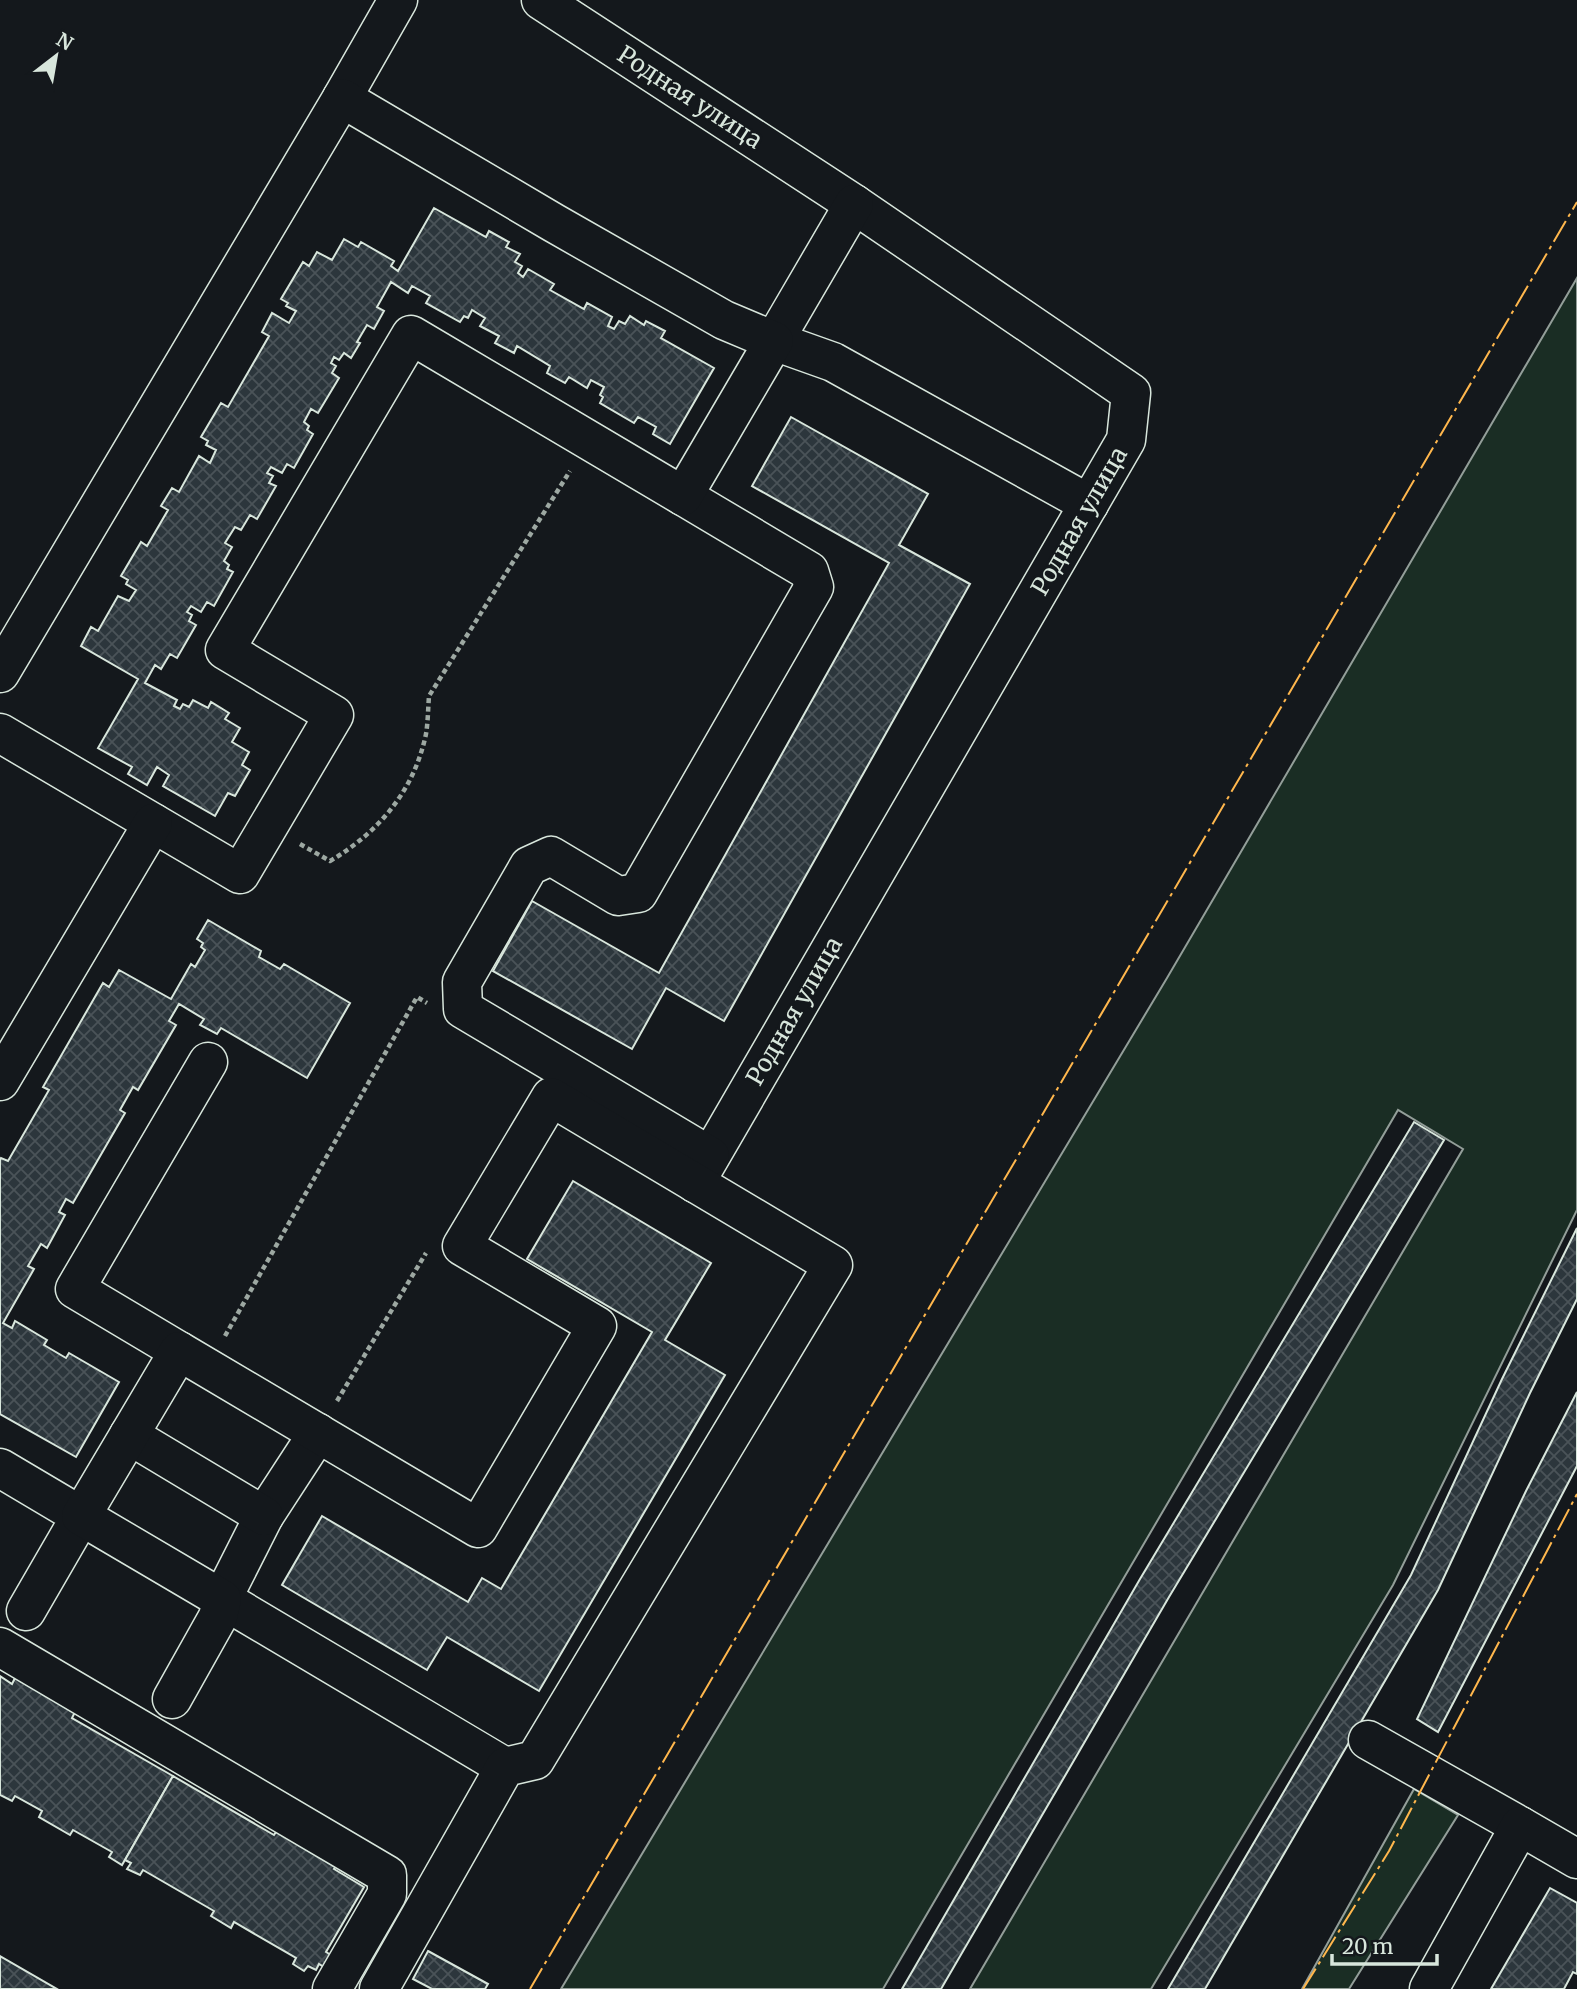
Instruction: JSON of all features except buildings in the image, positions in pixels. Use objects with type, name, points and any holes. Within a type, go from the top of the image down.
[{"type":"street","points":[[0,673],[398,0]]},
{"type":"street","name":"Родная улица","points":[[541,0],[854,204],[1131,393],[1126,440],[702,1170]]},
{"type":"street","points":[[342,98],[724,320],[833,362],[1089,504]]},
{"type":"street","points":[[683,496],[854,204]]},
{"type":"street","points":[[0,733],[240,874],[334,715],[225,650],[411,335],[809,571],[814,587],[638,893],[618,896],[551,856],[529,866],[462,982],[463,1009],[702,1170],[833,1265],[535,1760],[505,1767],[0,1468]]},
{"type":"street","points":[[0,1081],[153,823]]},
{"type":"street","points":[[208,1062],[75,1289],[478,1528],[597,1326],[462,1246],[551,1097],[702,1170]]},
{"type":"street","points":[[26,1611],[129,1435],[193,1359]]},
{"type":"street","points":[[172,1699],[218,1616],[222,1599],[264,1516],[318,1433]]},
{"type":"street","points":[[129,1435],[264,1516]]},
{"type":"street","points":[[0,1647],[387,1875],[387,1894],[332,1989]]},
{"type":"street","points":[[1368,1740],[1577,1858]]},
{"type":"street","points":[[379,1989],[505,1767]]},
{"type":"street","points":[[1429,1989],[1520,1826]]},
{"type":"path","points":[[268,826],[330,861],[372,832],[402,795],[417,764],[426,733],[429,696],[589,440]]},
{"type":"path","points":[[193,1359],[417,997],[429,1004]]},
{"type":"green space","points":[[1577,278],[1577,1210],[1393,1585],[1151,1989],[970,1989],[1463,1149],[1398,1110],[883,1989],[561,1989],[1167,978]]},
{"type":"green space","points":[[1414,1789],[1458,1815],[1349,1989],[1302,1989]]},
{"type":"power","points":[[530,1989],[1577,202]]},
{"type":"power","points":[[1303,1989],[1389,1851],[1577,1494]]}]
